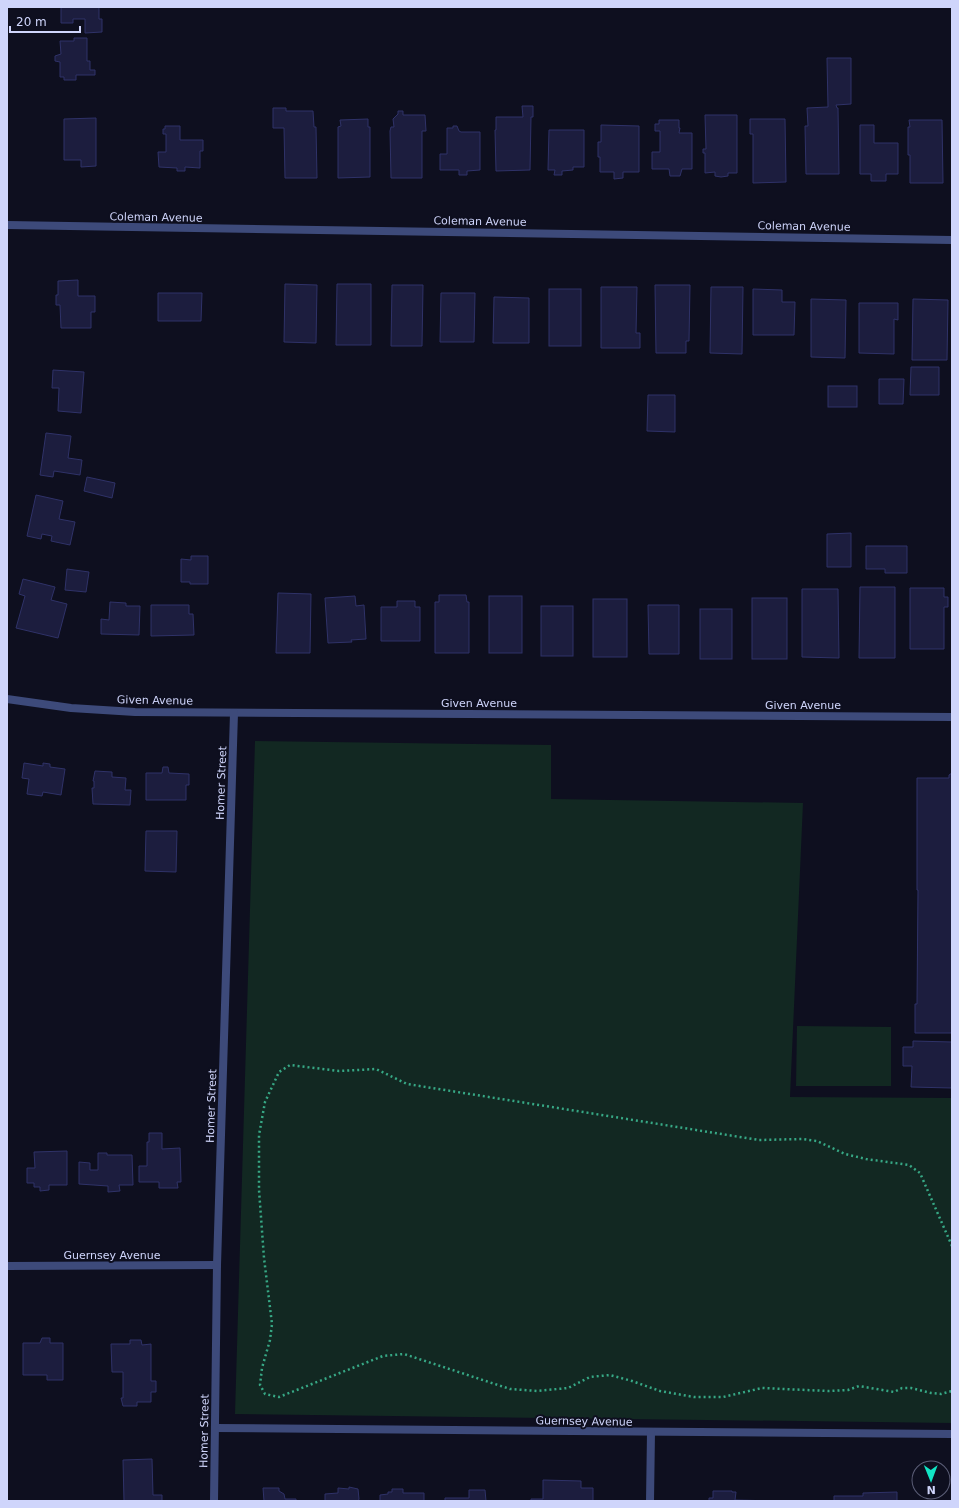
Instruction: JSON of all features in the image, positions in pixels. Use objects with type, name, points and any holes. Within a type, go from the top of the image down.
[{"type":"street","name":"Coleman Avenue","points":[[7,225],[952,240]]},
{"type":"street","name":"Given Avenue","points":[[7,699],[71,708],[135,712],[952,717]]},
{"type":"street","name":"Homer Street","points":[[214,1501],[217,1265],[234,713]]},
{"type":"street","name":"Guernsey Avenue","points":[[7,1266],[217,1265]]},
{"type":"street","name":"Guernsey Avenue","points":[[215,1428],[952,1434]]},
{"type":"street","points":[[650,1501],[651,1432]]},
{"type":"path","points":[[952,1246],[920,1173],[909,1165],[866,1159],[845,1154],[816,1141],[802,1139],[759,1140],[407,1084],[376,1069],[339,1071],[290,1065],[279,1072],[265,1102],[259,1135],[259,1190],[264,1258],[272,1324],[270,1340],[262,1368],[260,1385],[265,1394],[279,1397],[383,1356],[404,1354],[510,1389],[538,1391],[568,1388],[590,1377],[610,1375],[632,1381],[660,1392],[694,1397],[723,1397],[762,1388],[828,1391],[848,1390],[859,1386],[894,1392],[902,1388],[911,1388],[941,1394],[952,1391]]},
{"type":"green space","points":[[255,741],[551,745],[551,799],[803,803],[790,1097],[952,1098],[952,1423],[235,1414]]},
{"type":"green space","points":[[797,1026],[891,1027],[891,1086],[796,1086]]},
{"type":"building","points":[[61,7],[99,7],[99,19],[102,19],[102,32],[85,33],[85,19],[73,19],[73,23],[61,23]]},
{"type":"building","points":[[74,38],[87,38],[87,61],[90,61],[90,70],[95,70],[95,75],[76,75],[76,80],[64,80],[64,77],[60,77],[60,62],[55,61],[55,56],[61,54],[60,41],[74,41]]},
{"type":"building","points":[[827,58],[851,58],[851,104],[836,105],[838,108],[839,174],[806,174],[805,126],[808,126],[807,108],[828,107]]},
{"type":"building","points":[[522,106],[533,106],[533,117],[531,117],[530,170],[496,171],[496,117],[523,117]]},
{"type":"building","points":[[273,108],[286,108],[286,111],[313,111],[314,127],[316,127],[317,178],[285,178],[284,128],[273,128]]},
{"type":"building","points":[[398,111],[403,111],[403,115],[425,115],[426,131],[422,131],[422,178],[391,178],[390,131],[391,127],[394,127],[393,119],[398,114]]},
{"type":"building","points":[[705,115],[737,115],[737,173],[728,173],[728,176],[721,177],[715,176],[715,172],[705,173],[705,153],[703,153],[703,149],[706,149]]},
{"type":"building","points":[[96,118],[96,166],[81,167],[81,160],[64,160],[64,119]]},
{"type":"building","points":[[368,119],[368,127],[370,127],[370,177],[338,178],[338,127],[341,126],[340,120]]},
{"type":"building","points":[[750,119],[785,119],[786,182],[753,183],[753,134],[750,134]]},
{"type":"building","points":[[659,120],[679,120],[679,133],[692,133],[692,169],[682,169],[680,176],[670,176],[669,169],[652,169],[652,152],[660,152],[660,131],[655,131],[655,124],[659,124]]},
{"type":"building","points":[[909,120],[942,120],[943,183],[910,183],[910,155],[908,155]]},
{"type":"building","points":[[601,125],[639,126],[639,172],[623,172],[623,178],[614,179],[614,172],[600,172],[598,142],[601,142]]},
{"type":"building","points":[[860,125],[874,125],[874,143],[898,143],[898,174],[886,174],[886,181],[871,181],[871,174],[860,174]]},
{"type":"building","points":[[165,126],[180,126],[180,140],[203,140],[203,151],[200,151],[200,168],[185,167],[185,171],[177,171],[177,168],[159,167],[158,152],[166,152],[166,134],[163,134],[163,129],[165,129]]},
{"type":"building","points":[[453,126],[457,126],[461,132],[480,132],[480,170],[467,171],[467,175],[459,175],[459,170],[440,170],[440,154],[447,154],[447,128],[453,128]]},
{"type":"building","points":[[549,130],[584,130],[584,167],[573,167],[573,170],[562,171],[562,175],[554,175],[555,170],[548,170]]},
{"type":"building","points":[[78,280],[78,296],[95,296],[95,312],[91,312],[91,328],[61,328],[60,305],[56,305],[58,281]]},
{"type":"building","points":[[285,284],[317,285],[316,343],[284,342]]},
{"type":"building","points":[[337,284],[371,284],[371,345],[336,345]]},
{"type":"building","points":[[392,285],[423,285],[422,346],[391,346]]},
{"type":"building","points":[[655,285],[690,285],[689,341],[686,341],[686,353],[656,353]]},
{"type":"building","points":[[601,287],[637,287],[636,333],[640,333],[640,348],[601,348]]},
{"type":"building","points":[[711,287],[743,287],[742,354],[710,353]]},
{"type":"building","points":[[549,289],[581,289],[581,346],[549,346]]},
{"type":"building","points":[[753,289],[782,290],[782,302],[795,302],[794,335],[753,335]]},
{"type":"building","points":[[158,293],[202,293],[201,321],[158,321]]},
{"type":"building","points":[[441,293],[475,293],[474,342],[440,342]]},
{"type":"building","points":[[494,297],[529,298],[529,343],[493,343]]},
{"type":"building","points":[[811,299],[846,300],[845,358],[811,357]]},
{"type":"building","points":[[913,299],[948,300],[947,360],[912,360]]},
{"type":"building","points":[[859,303],[898,303],[898,320],[894,319],[894,354],[859,353]]},
{"type":"building","points":[[911,367],[939,367],[939,395],[910,395]]},
{"type":"building","points":[[53,370],[84,372],[81,413],[58,411],[59,388],[52,388]]},
{"type":"building","points":[[879,379],[904,379],[903,404],[879,404]]},
{"type":"building","points":[[828,386],[857,386],[857,407],[828,407]]},
{"type":"building","points":[[648,395],[675,395],[675,432],[647,431]]},
{"type":"building","points":[[46,433],[71,436],[68,458],[82,460],[80,475],[54,471],[53,477],[40,475]]},
{"type":"building","points":[[87,477],[115,483],[112,498],[84,491]]},
{"type":"building","points":[[36,495],[63,501],[59,519],[75,522],[70,545],[51,541],[52,536],[42,534],[41,539],[27,536]]},
{"type":"building","points":[[851,533],[851,567],[827,567],[827,534]]},
{"type":"building","points":[[866,546],[907,546],[907,573],[885,573],[885,569],[866,569]]},
{"type":"building","points":[[191,556],[208,556],[208,584],[190,584],[190,582],[181,582],[181,559],[191,560]]},
{"type":"building","points":[[67,569],[89,572],[86,592],[65,590]]},
{"type":"building","points":[[23,579],[55,587],[51,600],[67,604],[58,638],[16,628],[25,596],[19,594]]},
{"type":"building","points":[[860,587],[895,587],[895,658],[859,658]]},
{"type":"building","points":[[910,588],[944,588],[944,597],[948,597],[948,607],[944,607],[944,649],[910,649]]},
{"type":"building","points":[[802,589],[838,589],[839,658],[802,657]]},
{"type":"building","points":[[278,593],[311,594],[310,653],[276,653]]},
{"type":"building","points":[[439,595],[466,595],[467,602],[469,602],[469,653],[435,653],[435,602],[439,602]]},
{"type":"building","points":[[355,596],[356,606],[364,605],[366,639],[351,640],[352,642],[328,643],[325,598]]},
{"type":"building","points":[[489,596],[522,596],[522,653],[489,653]]},
{"type":"building","points":[[752,598],[787,598],[787,659],[752,659]]},
{"type":"building","points":[[593,599],[627,599],[627,657],[593,657]]},
{"type":"building","points":[[397,601],[415,601],[415,607],[420,607],[420,641],[381,641],[381,607],[397,607]]},
{"type":"building","points":[[110,602],[126,603],[126,606],[140,606],[139,635],[101,634],[101,619],[109,620]]},
{"type":"building","points":[[151,605],[189,605],[189,614],[193,614],[194,635],[151,636]]},
{"type":"building","points":[[648,605],[679,605],[679,654],[649,654]]},
{"type":"building","points":[[541,606],[573,606],[573,656],[541,656]]},
{"type":"building","points":[[700,609],[732,609],[732,659],[700,659]]},
{"type":"building","points":[[24,763],[43,766],[43,763],[50,764],[50,767],[65,769],[61,795],[43,792],[42,796],[27,794],[29,779],[22,778]]},
{"type":"building","points":[[163,767],[168,767],[169,773],[189,774],[189,785],[186,785],[186,800],[146,800],[146,773],[162,773]]},
{"type":"building","points":[[95,771],[112,772],[112,777],[126,778],[125,790],[131,790],[130,805],[93,804],[92,788],[94,788],[93,781]]},
{"type":"building","points":[[952,773],[952,1033],[915,1033],[915,1004],[917,1004],[918,890],[917,778],[949,778],[949,775]]},
{"type":"building","points":[[146,831],[177,831],[176,872],[145,871]]},
{"type":"building","points":[[913,1041],[952,1042],[952,1088],[911,1087],[912,1066],[903,1066],[903,1047],[913,1047]]},
{"type":"building","points":[[149,1133],[162,1133],[162,1149],[180,1148],[181,1182],[177,1182],[178,1188],[159,1188],[159,1182],[139,1182],[139,1166],[147,1166],[147,1142],[149,1142]]},
{"type":"building","points":[[67,1151],[67,1185],[49,1185],[49,1190],[40,1191],[40,1187],[34,1187],[34,1183],[27,1183],[27,1168],[35,1168],[34,1152]]},
{"type":"building","points":[[98,1153],[107,1153],[107,1155],[132,1155],[133,1185],[119,1185],[120,1191],[108,1192],[108,1186],[79,1184],[79,1162],[90,1163],[90,1170],[98,1170]]},
{"type":"building","points":[[42,1338],[50,1338],[50,1343],[63,1343],[63,1380],[47,1380],[47,1375],[23,1375],[23,1343],[40,1343]]},
{"type":"building","points":[[130,1340],[141,1340],[142,1345],[151,1344],[151,1381],[156,1381],[156,1392],[151,1392],[151,1402],[137,1402],[137,1406],[123,1406],[121,1398],[123,1398],[123,1372],[112,1372],[111,1344],[130,1344]]},
{"type":"building","points":[[152,1459],[153,1495],[162,1495],[162,1501],[124,1501],[123,1460]]},
{"type":"building","points":[[543,1480],[581,1481],[581,1488],[593,1488],[593,1501],[531,1501],[531,1499],[543,1499]]},
{"type":"building","points":[[349,1487],[358,1489],[358,1501],[325,1501],[325,1494],[338,1493],[338,1488],[349,1489]]},
{"type":"building","points":[[263,1488],[279,1488],[279,1491],[284,1494],[285,1499],[296,1499],[296,1501],[264,1501]]},
{"type":"building","points":[[392,1489],[403,1489],[403,1493],[424,1493],[424,1501],[380,1501],[380,1495],[392,1492]]},
{"type":"building","points":[[469,1490],[485,1490],[486,1501],[445,1501],[445,1498],[469,1498]]},
{"type":"building","points":[[713,1491],[736,1492],[735,1500],[776,1501],[709,1501],[709,1498],[713,1498]]},
{"type":"building","points":[[897,1492],[897,1501],[834,1501],[834,1496],[863,1496],[863,1493]]}]
